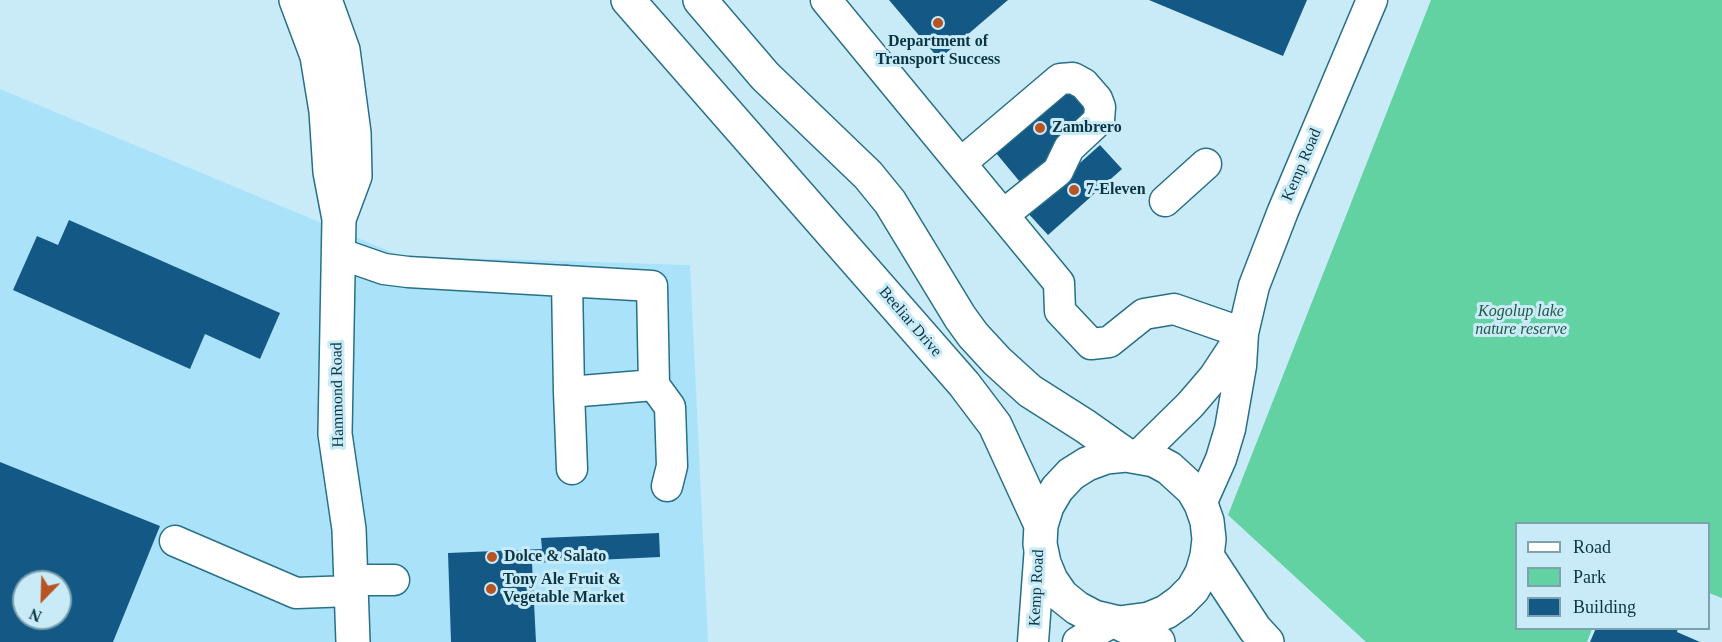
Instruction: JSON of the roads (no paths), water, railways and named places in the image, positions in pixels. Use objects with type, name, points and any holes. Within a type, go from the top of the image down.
[{"type":"main road","name":"Hammond Road","points":[[296,0],[317,56],[326,111],[330,172],[339,219],[335,434],[349,529],[352,642]]},
{"type":"main road","name":"Hammond Road","points":[[325,0],[343,50],[354,133],[355,176],[339,219]]},
{"type":"main road","name":"Beeliar Drive","points":[[628,0],[964,384],[995,425],[1041,529],[1040,543],[1044,563],[1051,580],[1062,596],[1077,608],[1094,617],[1116,622],[1158,642]]},
{"type":"main road","points":[[700,0],[765,76],[868,175],[890,202],[960,317],[997,361],[1030,391],[1132,456]]},
{"type":"main road","points":[[1041,529],[1047,506],[1057,489],[1071,474],[1087,464],[1106,457],[1132,456],[1154,460],[1169,468],[1193,490],[1201,504],[1208,530],[1207,556],[1202,573],[1193,588],[1180,602],[1166,612],[1149,619],[1116,622]]},
{"type":"main road","points":[[1207,556],[1256,629],[1268,642]]},
{"type":"street","points":[[826,0],[1059,284],[1060,311],[1091,344],[1109,342],[1144,314],[1174,309],[1243,333]]},
{"type":"street","name":"Kemp Road","points":[[1201,504],[1221,459],[1230,429],[1243,333],[1254,286],[1372,0]]},
{"type":"street","points":[[961,163],[1060,79],[1073,78],[1084,84],[1100,106],[1099,120],[1069,148],[1058,171],[1003,215]]},
{"type":"street","points":[[1165,201],[1206,164]]},
{"type":"street","points":[[338,253],[384,269],[408,272],[652,286],[654,385],[670,407],[672,466],[667,486]]},
{"type":"street","points":[[567,281],[572,469]]},
{"type":"street","name":"Kemp Road","points":[[1132,456],[1190,405],[1214,377],[1243,333]]},
{"type":"street","points":[[569,392],[654,385]]},
{"type":"street","name":"Kemp Road","points":[[1033,642],[1041,529]]},
{"type":"street","points":[[176,541],[296,593],[394,580]]},
{"type":"street","points":[[1078,642],[1116,622]]},
{"type":"place","name":"Department of Transport Success","points":[[938,23]]},
{"type":"place","name":"Zambrero","points":[[1040,128]]},
{"type":"place","name":"7-Eleven","points":[[1074,190]]},
{"type":"place","name":"Dolce & Salato","points":[[492,557]]},
{"type":"place","name":"Tony Ale Fruit & Vegetable Market","points":[[491,589]]},
{"type":"park label","name":"Kogolup lake nature reserve","points":[[1521,321]]}]
